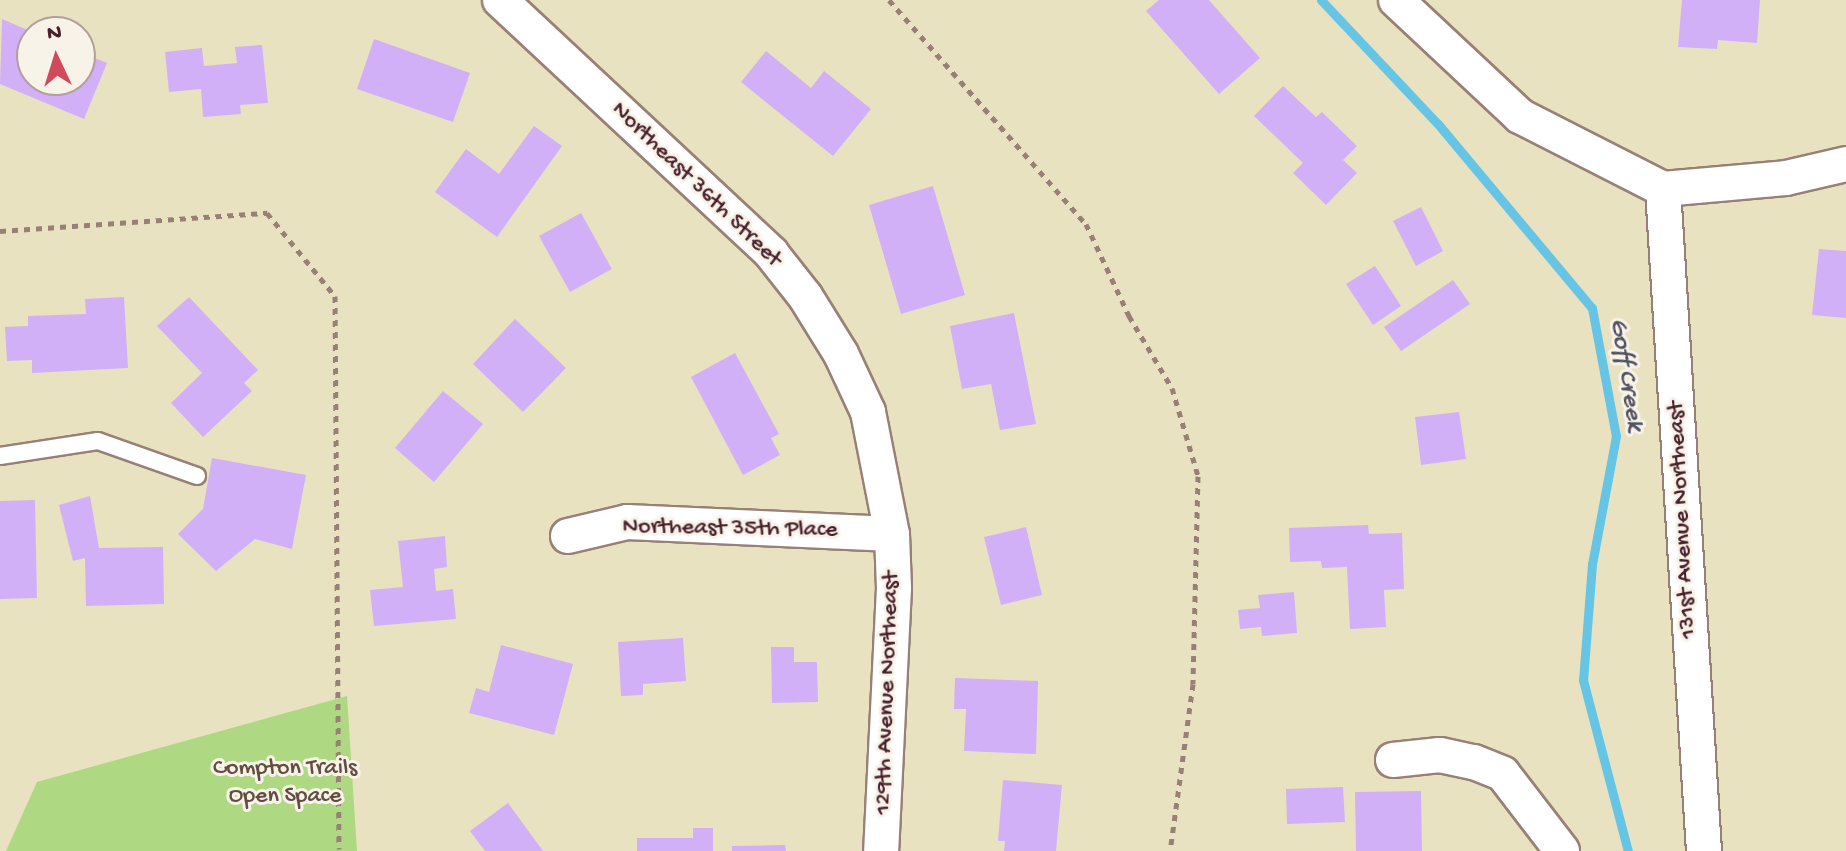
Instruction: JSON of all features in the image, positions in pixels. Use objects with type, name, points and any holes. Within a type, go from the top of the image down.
[{"type":"street","name":"Northeast 36th Street","points":[[500,0],[771,253],[805,296],[841,354],[868,412],[892,534]]},
{"type":"street","points":[[1396,0],[1520,116],[1663,189],[1786,178],[1846,164]]},
{"type":"street","name":"131st Avenue Northeast","points":[[1663,189],[1704,851]]},
{"type":"street","name":"Northeast 35th Place","points":[[568,536],[627,522],[892,534]]},
{"type":"street","name":"129th Avenue Northeast","points":[[881,851],[894,588],[892,534]]},
{"type":"street","points":[[1393,760],[1440,755],[1474,762],[1503,774],[1562,851]]},
{"type":"lane","points":[[0,456],[98,441],[197,476]]},
{"type":"path","points":[[889,0],[1086,224],[1129,316],[1172,388],[1198,476],[1193,684],[1170,851]]},
{"type":"path","points":[[0,231],[267,213],[335,296],[338,850]]},
{"type":"green space","name":"Compton Trails Open Space","points":[[347,696],[357,851],[6,851],[37,782]]},
{"type":"building","points":[[1159,0],[1209,0],[1260,58],[1219,94],[1146,11]]},
{"type":"building","points":[[1682,0],[1760,0],[1757,43],[1718,40],[1717,49],[1678,47]]},
{"type":"building","points":[[2,19],[16,25],[16,91],[0,84]]},
{"type":"building","points":[[374,39],[470,73],[453,122],[357,89]]},
{"type":"building","points":[[262,45],[268,103],[240,105],[241,114],[203,117],[201,89],[169,92],[165,52],[202,48],[204,66],[237,63],[235,47]]},
{"type":"building","points":[[766,51],[811,88],[824,71],[871,109],[833,156],[741,82]]},
{"type":"building","points":[[96,59],[107,63],[96,90]]},
{"type":"building","points":[[1283,86],[1316,117],[1322,112],[1357,146],[1343,160],[1357,173],[1326,205],[1293,173],[1303,163],[1254,116]]},
{"type":"building","points":[[29,96],[93,96],[84,119]]},
{"type":"building","points":[[534,126],[562,146],[497,237],[435,192],[466,149],[499,174]]},
{"type":"building","points":[[933,186],[965,295],[901,314],[869,205]]},
{"type":"building","points":[[1421,207],[1443,251],[1416,266],[1393,221]]},
{"type":"building","points":[[581,213],[612,269],[570,292],[539,236]]},
{"type":"building","points":[[1819,249],[1846,251],[1846,318],[1812,315]]},
{"type":"building","points":[[1375,266],[1401,306],[1373,325],[1346,284]]},
{"type":"building","points":[[1453,280],[1470,304],[1401,351],[1384,327]]},
{"type":"building","points":[[124,297],[128,368],[32,373],[32,360],[7,361],[5,327],[28,326],[28,316],[86,314],[85,299]]},
{"type":"building","points":[[189,297],[258,370],[244,383],[252,391],[203,437],[171,403],[202,373],[157,326]]},
{"type":"building","points":[[1014,313],[1036,424],[1000,430],[991,384],[962,389],[950,326]]},
{"type":"building","points":[[515,319],[566,368],[523,412],[473,364]]},
{"type":"building","points":[[735,353],[779,434],[771,438],[780,455],[743,475],[691,377]]},
{"type":"building","points":[[443,391],[483,424],[434,482],[395,448]]},
{"type":"building","points":[[1459,412],[1466,459],[1421,465],[1415,417]]},
{"type":"building","points":[[212,458],[306,475],[292,549],[255,539],[216,571],[178,534],[203,509]]},
{"type":"building","points":[[90,496],[99,548],[163,547],[164,604],[86,606],[85,558],[73,561],[59,505]]},
{"type":"building","points":[[35,500],[37,598],[0,599],[0,501]]},
{"type":"building","points":[[1368,525],[1369,534],[1402,533],[1404,589],[1384,590],[1386,627],[1350,629],[1347,567],[1322,568],[1321,561],[1290,562],[1289,528]]},
{"type":"building","points":[[1026,527],[1042,595],[1001,605],[984,537]]},
{"type":"building","points":[[445,536],[447,567],[434,569],[436,591],[453,589],[456,619],[374,626],[370,590],[403,587],[398,541]]},
{"type":"building","points":[[1294,592],[1297,633],[1262,636],[1261,627],[1240,629],[1238,610],[1260,608],[1258,595]]},
{"type":"building","points":[[683,638],[686,681],[643,684],[643,695],[621,696],[618,642]]},
{"type":"building","points":[[501,645],[573,664],[554,735],[469,713],[476,688],[489,692]]},
{"type":"building","points":[[771,647],[794,647],[794,662],[817,662],[818,702],[772,703]]},
{"type":"building","points":[[955,678],[1038,681],[1036,754],[964,751],[966,709],[954,709]]},
{"type":"building","points":[[1003,780],[1062,785],[1056,851],[1004,851],[1005,841],[998,841]]},
{"type":"building","points":[[1343,787],[1345,822],[1287,824],[1286,789]]},
{"type":"building","points":[[1421,791],[1422,851],[1356,851],[1355,792]]},
{"type":"building","points":[[508,803],[543,851],[485,851],[470,831]]},
{"type":"building","points":[[693,828],[713,828],[713,851],[637,851],[637,838],[693,838]]},
{"type":"building","points":[[785,845],[786,851],[732,851],[732,846]]},
{"type":"waterway","name":"Goff Creek","points":[[1321,0],[1438,124],[1592,308],[1616,436],[1592,564],[1583,680],[1628,851]]}]
